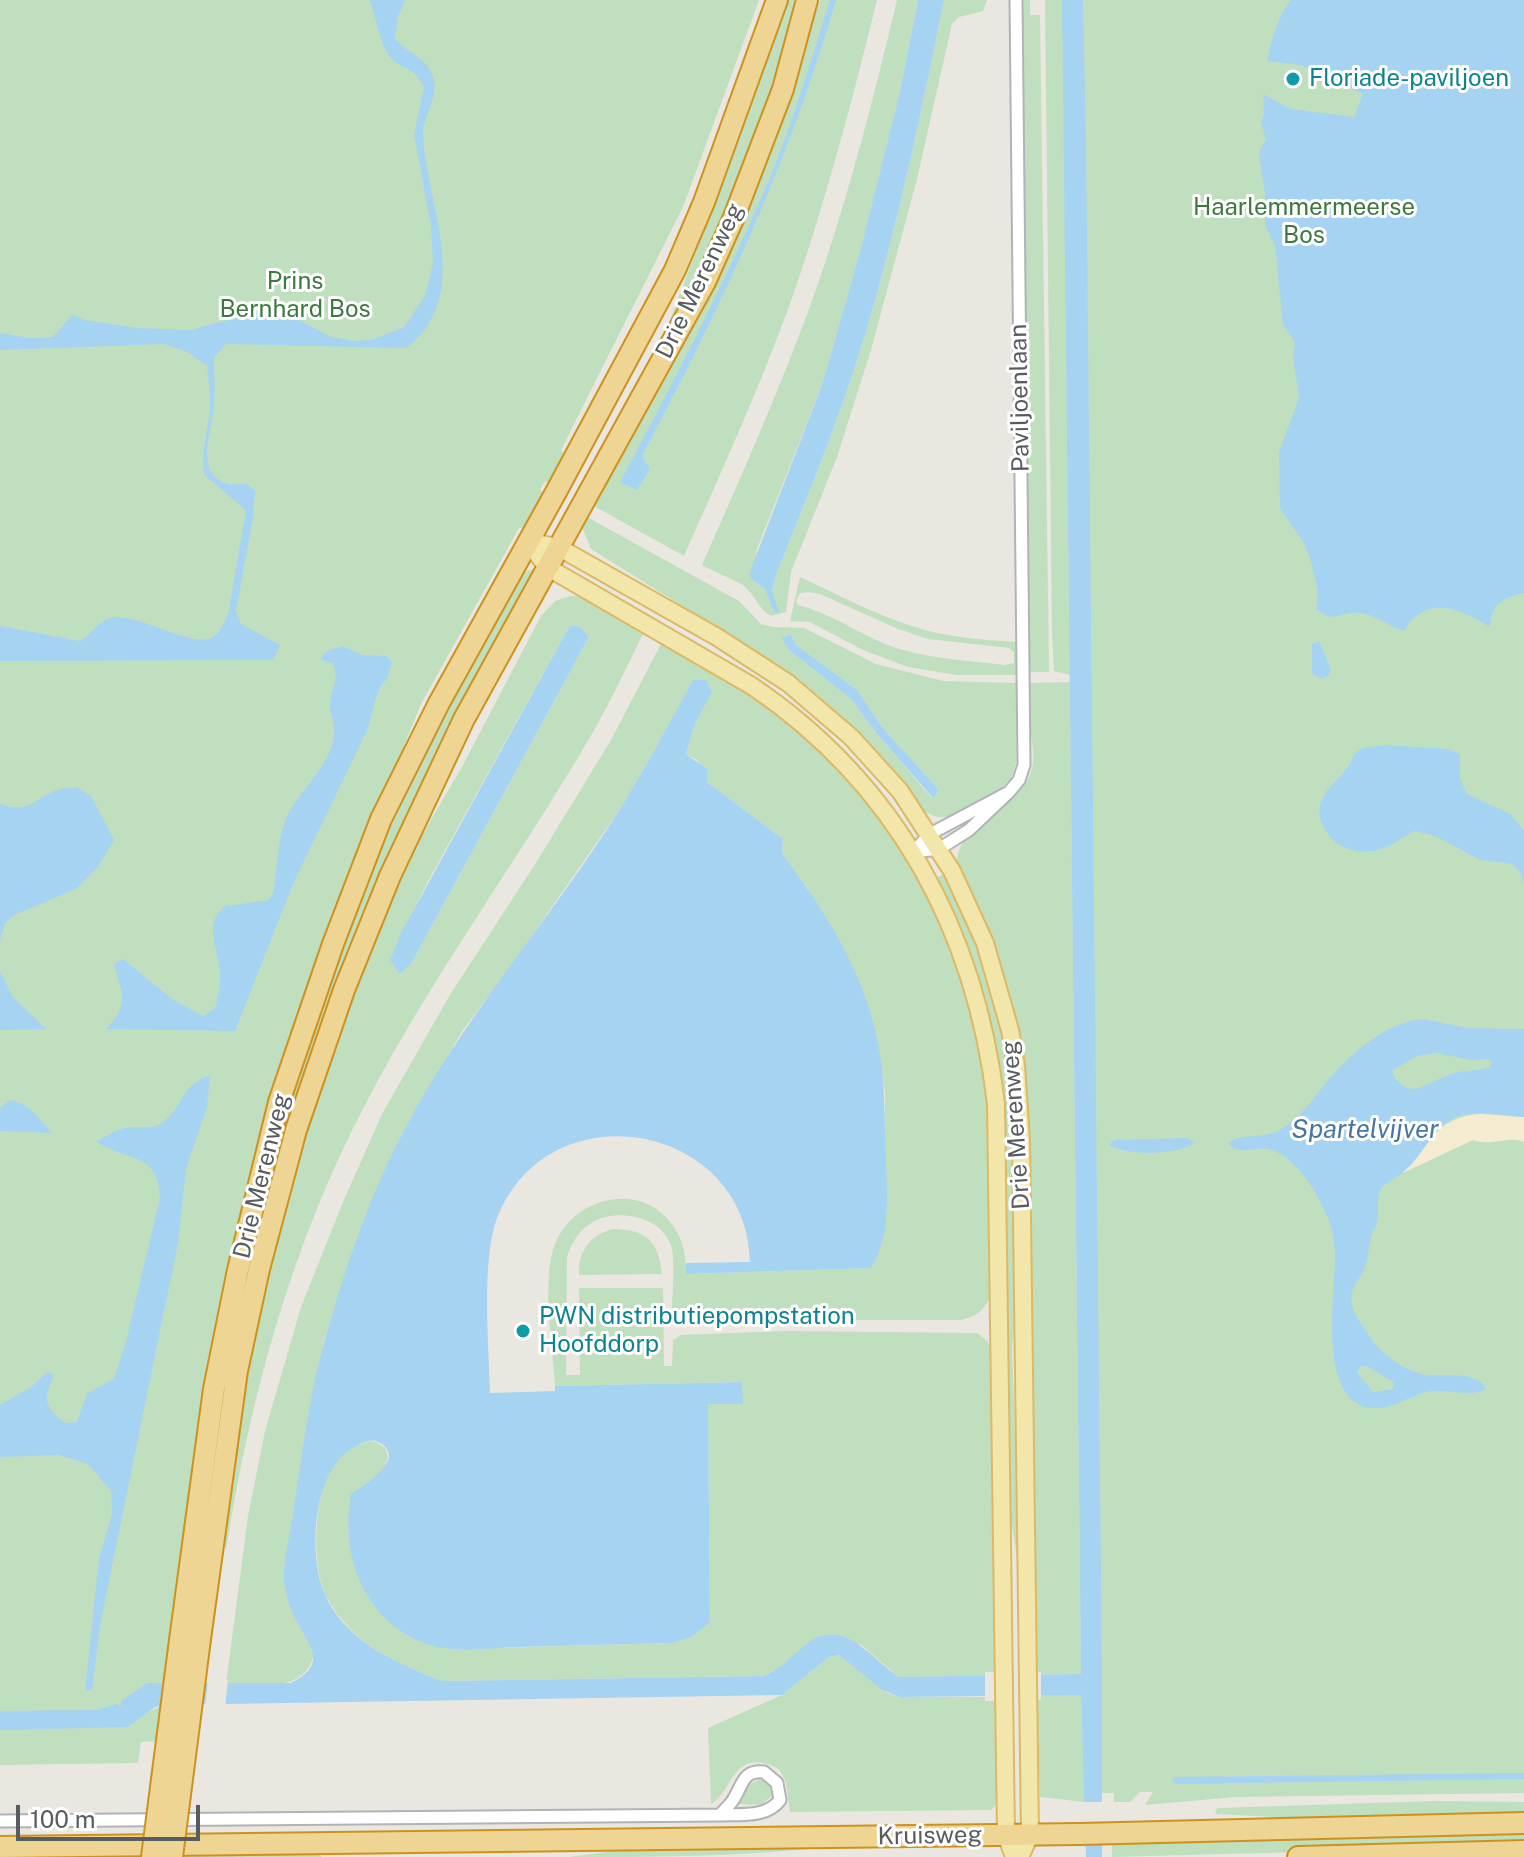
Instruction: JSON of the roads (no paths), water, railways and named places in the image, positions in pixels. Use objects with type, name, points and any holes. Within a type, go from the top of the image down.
[{"type":"highway","name":"Drie Merenweg","points":[[172,1857],[214,1389],[238,1270],[279,1102],[333,944],[381,819],[439,703],[675,270],[704,202],[777,0]]},
{"type":"highway","name":"Drie Merenweg","points":[[152,1857],[237,1371],[259,1269],[296,1130],[344,990],[390,876],[464,719],[705,282],[734,217],[783,89],[807,0]]},
{"type":"highway","name":"Kruisweg","points":[[0,1847],[345,1853],[1524,1823]]},
{"type":"highway","points":[[1298,1857],[1524,1851]]},
{"type":"main road","name":"Drie Merenweg","points":[[528,542],[558,547],[733,647],[805,696],[872,758],[900,791],[956,878],[985,943],[1010,1030],[1016,1065],[1023,1202],[1030,1835],[1017,1857]]},
{"type":"main road","name":"Drie Merenweg","points":[[528,542],[547,567],[699,653],[779,705],[823,742],[881,808],[913,852],[947,916],[968,969],[988,1043],[996,1104],[1006,1835],[1017,1857]]},
{"type":"street","name":"Paviljoenlaan","points":[[913,852],[969,830],[1009,792],[1019,780],[1024,765],[1016,0]]},
{"type":"street","name":"Paviljoenlaan","points":[[935,842],[1009,792]]},
{"type":"street","points":[[0,1821],[720,1815],[762,1813],[774,1808],[780,1800],[777,1783],[764,1772],[748,1774],[720,1815]]},
{"type":"water","points":[[369,0],[405,0],[398,17],[395,39],[421,60],[433,76],[433,98],[423,135],[442,248],[442,277],[438,303],[427,327],[406,348],[226,344],[214,357],[208,464],[218,480],[228,484],[247,484],[255,491],[236,611],[241,624],[280,645],[273,660],[0,661],[0,626],[80,641],[101,623],[116,617],[190,638],[209,639],[220,629],[228,615],[246,510],[204,475],[210,406],[207,366],[187,352],[164,344],[0,350],[0,333],[30,338],[53,337],[73,314],[84,320],[138,328],[190,330],[270,309],[331,337],[371,340],[404,327],[425,296],[433,263],[431,226],[414,134],[424,87],[415,74],[392,60],[388,54]]},
{"type":"water","points":[[830,0],[836,0],[818,60],[775,176],[726,290],[642,456],[650,469],[637,490],[620,482],[698,332],[769,180]]},
{"type":"water","points":[[918,0],[944,0],[909,167],[878,291],[856,363],[775,578],[772,591],[779,612],[774,613],[765,589],[749,574],[822,385],[859,255],[900,91]]},
{"type":"water","points":[[1062,0],[1083,0],[1102,1857],[1086,1857],[1081,1695],[899,1697],[881,1689],[839,1655],[829,1657],[782,1695],[163,1705],[155,1707],[128,1727],[0,1730],[0,1711],[96,1710],[116,1704],[121,1706],[121,1701],[147,1683],[291,1683],[310,1669],[313,1662],[311,1647],[288,1601],[284,1572],[315,1380],[358,1235],[388,1162],[425,1093],[451,1050],[597,844],[634,786],[693,680],[706,680],[712,692],[695,723],[686,754],[708,770],[707,782],[783,839],[782,853],[840,941],[870,1012],[882,1068],[887,1188],[885,1230],[877,1256],[871,1268],[686,1274],[686,1263],[750,1262],[740,1215],[716,1178],[682,1152],[642,1138],[599,1137],[558,1150],[522,1177],[497,1218],[487,1280],[490,1393],[555,1391],[555,1386],[742,1382],[743,1404],[708,1404],[710,1622],[692,1637],[672,1643],[469,1649],[443,1648],[421,1642],[384,1617],[370,1600],[353,1560],[348,1516],[351,1494],[381,1471],[389,1456],[387,1448],[372,1441],[360,1444],[341,1457],[323,1491],[318,1512],[316,1556],[324,1592],[344,1624],[358,1637],[408,1667],[443,1681],[763,1676],[817,1638],[830,1635],[854,1642],[899,1677],[1081,1674]]},
{"type":"water","points":[[1291,0],[1524,0],[1524,593],[1510,597],[1495,607],[1490,627],[1467,614],[1444,608],[1422,612],[1404,631],[1366,614],[1333,617],[1323,614],[1316,609],[1318,592],[1310,557],[1280,509],[1279,452],[1299,398],[1293,357],[1295,343],[1283,325],[1275,245],[1265,226],[1265,193],[1259,156],[1266,140],[1261,122],[1264,114],[1263,94],[1290,109],[1354,117],[1363,94],[1301,65],[1267,61],[1279,21]]},
{"type":"water","points":[[570,625],[580,627],[589,637],[412,962],[400,974],[390,960],[401,933]]},
{"type":"water","points":[[791,634],[795,644],[857,690],[882,727],[939,790],[933,798],[876,733],[852,700],[789,650],[782,638]]},
{"type":"water","points":[[1319,641],[1331,670],[1328,676],[1321,679],[1312,673],[1312,644]]},
{"type":"water","points":[[342,646],[363,655],[386,656],[392,662],[375,701],[368,728],[293,884],[235,1031],[106,1029],[121,1006],[114,964],[123,959],[172,999],[203,1016],[215,1008],[220,979],[213,928],[215,919],[228,904],[268,900],[273,893],[284,823],[332,746],[334,730],[330,704],[335,670],[333,663],[320,660],[325,652]]},
{"type":"water","points":[[1383,745],[1449,749],[1460,754],[1460,778],[1467,794],[1510,814],[1524,830],[1524,882],[1521,873],[1512,864],[1480,860],[1435,836],[1415,831],[1389,846],[1371,851],[1352,850],[1336,842],[1324,828],[1320,817],[1322,799],[1348,767],[1354,754],[1363,748]]},
{"type":"water","points":[[77,787],[91,796],[114,840],[98,867],[76,889],[14,915],[5,923],[0,940],[0,804],[26,806],[57,790]]},
{"type":"water","points":[[0,971],[13,997],[46,1029],[0,1030]]},
{"type":"water","name":"Spartelvijver","points":[[1424,1019],[1467,1028],[1524,1029],[1524,1117],[1481,1113],[1457,1117],[1441,1128],[1409,1166],[1380,1190],[1378,1219],[1366,1266],[1352,1292],[1357,1318],[1376,1345],[1402,1366],[1426,1375],[1474,1378],[1486,1389],[1473,1393],[1426,1392],[1380,1408],[1359,1405],[1346,1392],[1337,1373],[1332,1323],[1335,1248],[1320,1200],[1306,1178],[1288,1159],[1268,1149],[1237,1149],[1228,1143],[1281,1129],[1307,1107],[1332,1075],[1358,1050],[1389,1029]],"holes":[[[1436,1053],[1472,1060],[1487,1059],[1492,1062],[1490,1067],[1456,1072],[1414,1089],[1407,1088],[1393,1075],[1393,1070],[1417,1056]],[[1366,1366],[1393,1382],[1393,1389],[1373,1392],[1357,1372],[1360,1367]]]},
{"type":"water","points":[[210,1075],[207,1107],[186,1169],[178,1243],[100,1625],[92,1690],[85,1691],[99,1558],[112,1514],[111,1491],[88,1464],[58,1455],[0,1457],[0,1405],[31,1387],[47,1372],[54,1375],[47,1394],[50,1409],[66,1423],[77,1422],[87,1393],[114,1379],[160,1198],[154,1172],[147,1165],[96,1141],[121,1129],[153,1127],[162,1123],[192,1085]]},
{"type":"water","points":[[10,1100],[29,1108],[52,1133],[0,1131],[0,1108]]},
{"type":"water","points":[[1188,1138],[1194,1143],[1165,1152],[1127,1151],[1109,1145],[1114,1140]]},
{"type":"water","points":[[1524,1773],[1524,1779],[1176,1784],[1172,1780],[1176,1777]]},
{"type":"place","name":"Floriade-paviljoen","points":[[1293,79]]},
{"type":"place","name":"PWN distributiepompstation Hoofddorp","points":[[523,1331]]},
{"type":"park label","name":"Haarlemmermeerse Bos","points":[[1304,222]]},
{"type":"park label","name":"Prins Bernhard Bos","points":[[295,296]]}]
